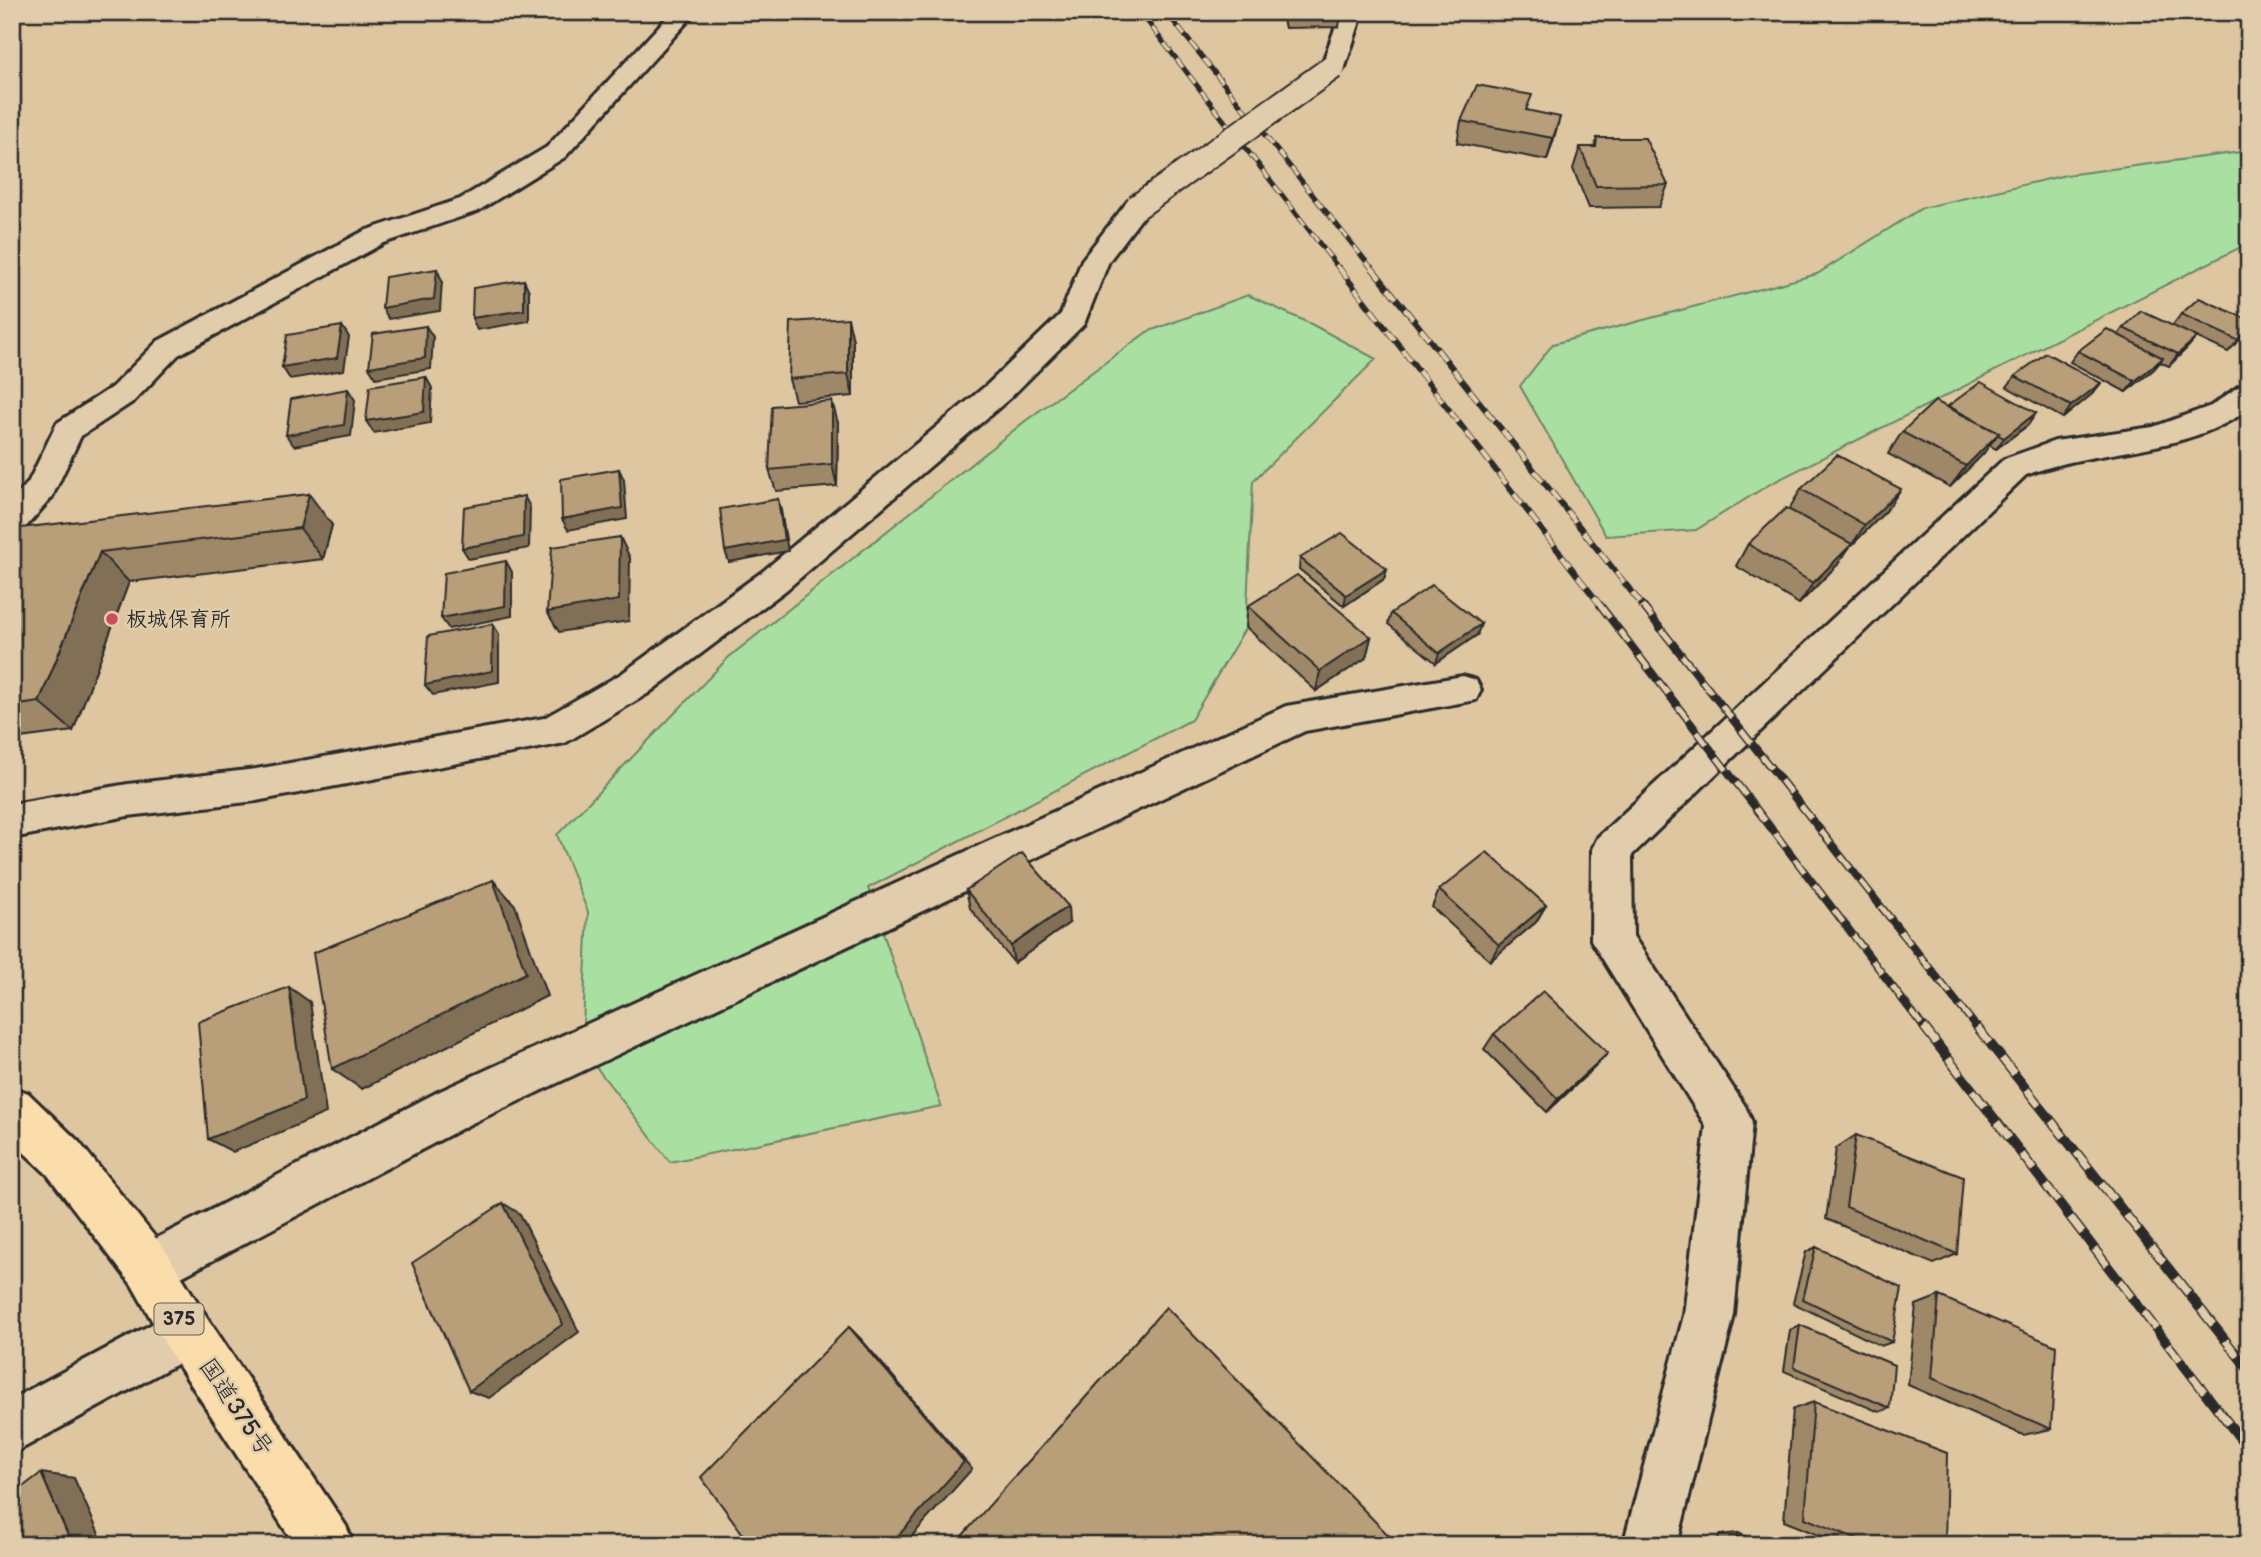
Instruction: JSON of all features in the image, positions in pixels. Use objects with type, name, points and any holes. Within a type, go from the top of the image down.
[{"type":"highway","name":"国道375号","points":[[12,1109],[63,1158],[149,1268],[186,1331],[327,1545]]},
{"type":"street","points":[[12,522],[41,488],[68,430],[123,394],[168,348],[374,237],[469,205],[556,152],[685,12]]},
{"type":"street","points":[[12,821],[128,800],[256,785],[552,733],[634,684],[774,581],[999,391],[1074,317],[1096,260],[1137,208],[1333,67],[1352,12]]},
{"type":"street","points":[[1650,1545],[1709,1315],[1729,1122],[1612,940],[1612,849],[2015,467],[2055,452],[2157,437],[2222,413],[2249,394]]},
{"type":"street","points":[[149,1268],[454,1108],[1299,717],[1464,690]]},
{"type":"street","points":[[12,1428],[186,1331]]},
{"type":"green space","points":[[2249,151],[2249,243],[1770,484],[1696,530],[1606,536],[1520,386],[1553,344],[1817,274],[1922,208],[2066,175]]},
{"type":"green space","points":[[1248,295],[1313,325],[1376,359],[1253,481],[1246,627],[1191,720],[868,888],[941,1106],[670,1162],[582,1049],[588,912],[557,835],[729,657],[1024,422],[1147,332]]},
{"type":"building","points":[[1477,85],[1532,95],[1526,110],[1560,117],[1553,138],[1461,121]]},
{"type":"building","points":[[1597,138],[1645,138],[1668,185],[1596,186],[1580,147],[1596,147]]},
{"type":"building","points":[[437,269],[434,299],[382,308],[385,277]]},
{"type":"building","points":[[524,280],[524,310],[472,318],[473,288]]},
{"type":"building","points":[[2199,298],[2249,320],[2249,329],[2237,340],[2181,314]]},
{"type":"building","points":[[2141,311],[2197,337],[2178,354],[2123,328]]},
{"type":"building","points":[[848,318],[848,374],[789,379],[791,322]]},
{"type":"building","points":[[342,326],[337,358],[282,367],[287,335]]},
{"type":"building","points":[[426,326],[425,358],[369,367],[373,334]]},
{"type":"building","points":[[2107,329],[2163,358],[2135,381],[2078,351]]},
{"type":"building","points":[[2046,353],[2101,383],[2071,406],[2015,376]]},
{"type":"building","points":[[426,377],[424,412],[366,421],[370,386]]},
{"type":"building","points":[[1981,382],[2036,413],[2004,438],[1948,406]]},
{"type":"building","points":[[348,389],[344,425],[286,435],[291,399]]},
{"type":"building","points":[[832,401],[832,464],[769,470],[772,406]]},
{"type":"building","points":[[1935,401],[1999,433],[1966,466],[1902,432]]},
{"type":"building","points":[[1837,455],[1901,489],[1865,525],[1801,489]]},
{"type":"building","points":[[619,469],[622,508],[562,519],[561,479]]},
{"type":"building","points":[[309,494],[300,528],[100,552],[39,702],[12,706],[12,529]]},
{"type":"building","points":[[524,496],[523,537],[462,548],[464,507]]},
{"type":"building","points":[[778,499],[784,540],[725,551],[720,509]]},
{"type":"building","points":[[1786,508],[1852,544],[1813,583],[1748,544]]},
{"type":"building","points":[[1342,533],[1387,569],[1346,595],[1300,558]]},
{"type":"building","points":[[620,537],[619,600],[547,612],[552,547]]},
{"type":"building","points":[[506,561],[505,606],[441,618],[444,573]]},
{"type":"building","points":[[1297,575],[1371,637],[1320,671],[1248,606]]},
{"type":"building","points":[[1432,585],[1481,624],[1439,653],[1391,613]]},
{"type":"building","points":[[493,624],[492,671],[425,685],[428,636]]},
{"type":"building","points":[[1487,852],[1546,905],[1499,945],[1439,890]]},
{"type":"building","points":[[1022,853],[1068,906],[1011,946],[966,890]]},
{"type":"building","points":[[493,880],[526,973],[332,1069],[313,953]]},
{"type":"building","points":[[289,987],[304,1100],[208,1139],[198,1022]]},
{"type":"building","points":[[1543,991],[1608,1053],[1558,1099],[1494,1034]]},
{"type":"building","points":[[1856,1135],[1963,1177],[1957,1254],[1846,1207]]},
{"type":"building","points":[[503,1203],[563,1324],[469,1391],[412,1263]]},
{"type":"building","points":[[1816,1247],[1902,1288],[1892,1342],[1803,1299]]},
{"type":"building","points":[[1939,1296],[2056,1346],[2051,1429],[1932,1378]]},
{"type":"building","points":[[1166,1307],[1398,1545],[954,1545]]},
{"type":"building","points":[[1800,1325],[1894,1365],[1890,1408],[1794,1367]]},
{"type":"building","points":[[849,1327],[964,1462],[890,1545],[751,1545],[701,1477]]},
{"type":"building","points":[[1814,1402],[1947,1453],[1945,1545],[1872,1545],[1805,1518]]},
{"type":"building","points":[[41,1473],[72,1545],[12,1545],[12,1495]]},
{"type":"building","points":[[1738,1533],[1765,1545],[1736,1545]]},
{"type":"railway","points":[[1140,12],[1340,270]]},
{"type":"railway","points":[[1166,12],[1373,270]]},
{"type":"railway","points":[[1339,268],[1601,606]]},
{"type":"railway","points":[[1372,268],[1643,606]]},
{"type":"railway","points":[[1600,605],[1925,1029]]},
{"type":"railway","points":[[1642,605],[1978,1029]]},
{"type":"railway","points":[[1924,1027],[2249,1450]]},
{"type":"railway","points":[[1977,1027],[2249,1370]]},
{"type":"place","name":"板城保育所","points":[[112,619]]}]
